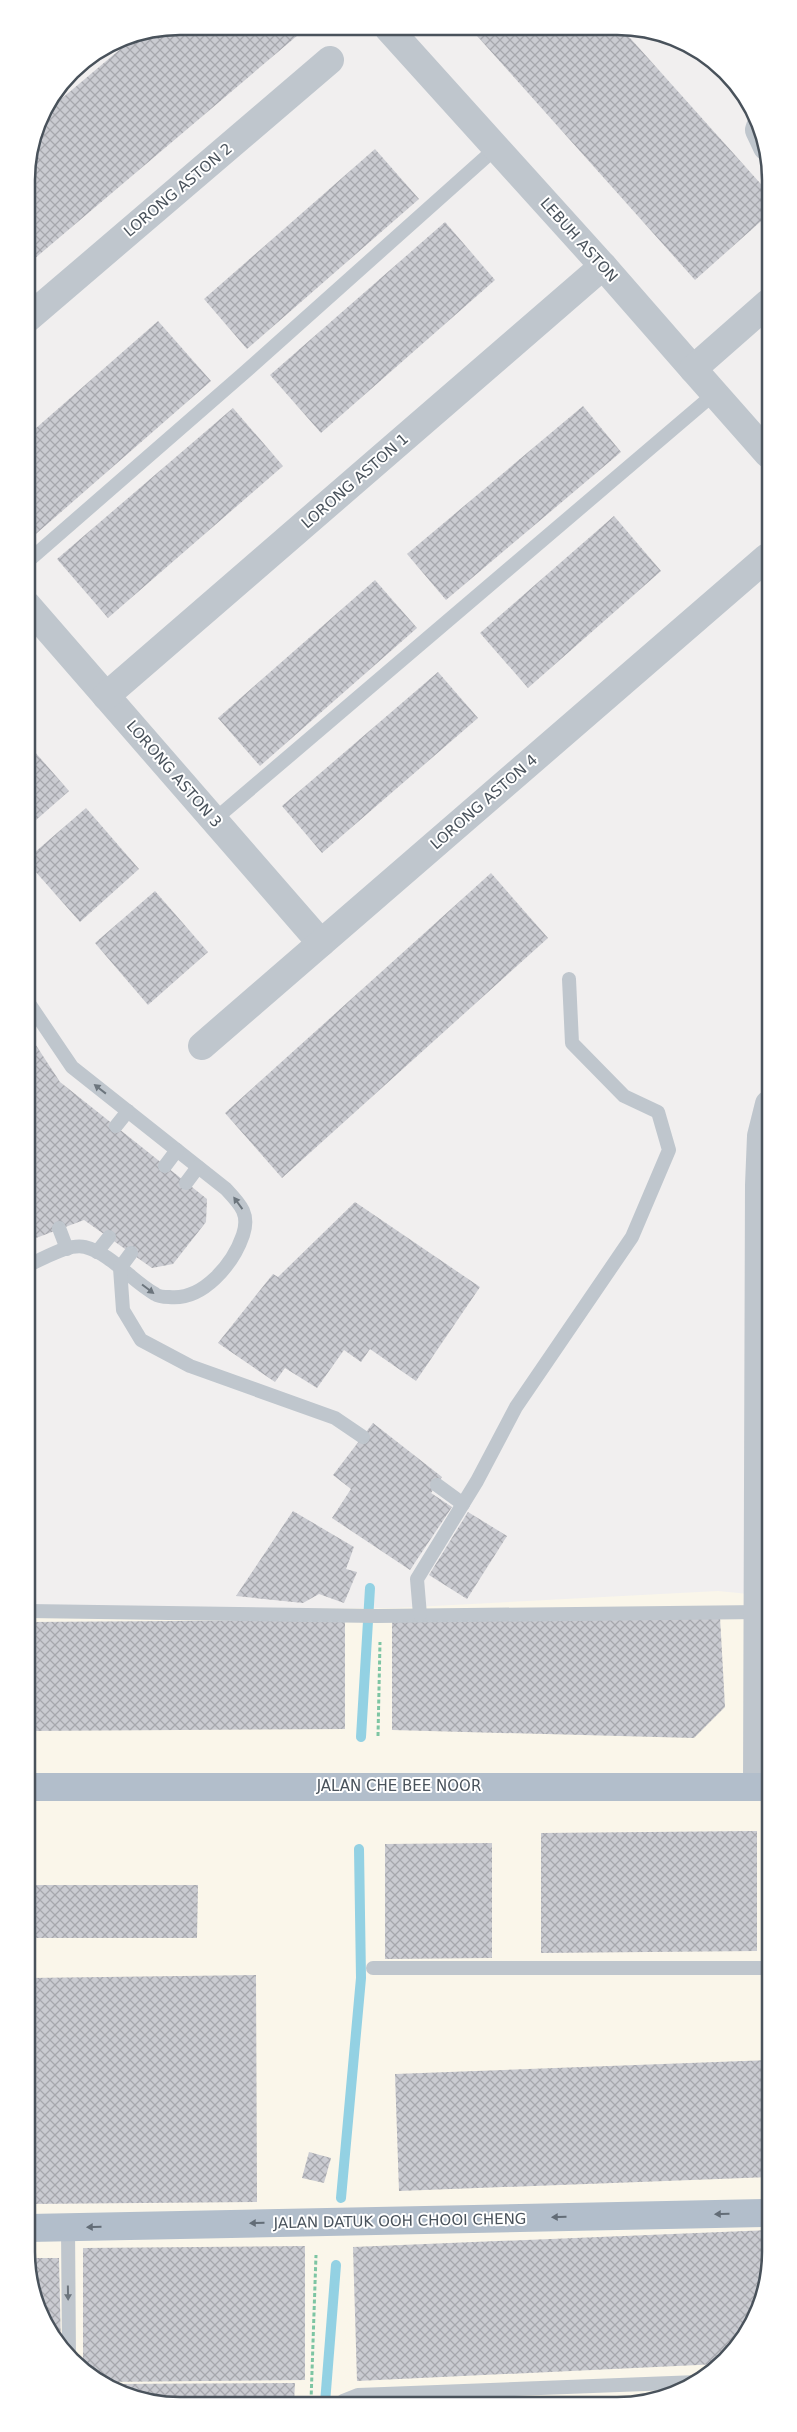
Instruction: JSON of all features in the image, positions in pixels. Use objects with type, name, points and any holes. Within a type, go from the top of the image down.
[{"type":"main road","name":"JALAN CHE BEE NOOR","points":[[35,1787],[762,1787]]},
{"type":"main road","name":"JALAN DATUK OOH CHOOI CHENG","points":[[35,2228],[762,2213]]},
{"type":"street","name":"LEBUH ASTON","points":[[394,35],[604,266],[762,447]]},
{"type":"street","name":"LORONG ASTON 2","points":[[35,312],[330,60]]},
{"type":"street","name":"LORONG ASTON 1","points":[[106,696],[604,266]]},
{"type":"street","points":[[693,369],[762,308]]},
{"type":"street","name":"LORONG ASTON 4","points":[[202,1046],[762,561]]},
{"type":"street","name":"LORONG ASTON 3","points":[[35,614],[321,943]]},
{"type":"street","points":[[762,1132],[759,1185],[762,1441]]},
{"type":"lane","points":[[35,555],[496,148]]},
{"type":"lane","points":[[214,820],[714,394]]},
{"type":"lane","points":[[420,1615],[417,1579],[463,1504],[516,1407],[632,1237],[669,1150],[658,1112],[624,1096],[572,1043],[569,980]]},
{"type":"lane","points":[[35,1012],[72,1067],[226,1190],[241,1205],[247,1223],[240,1242],[214,1281],[198,1293],[174,1298],[156,1296],[97,1252],[83,1246],[67,1249],[35,1262]]},
{"type":"lane","points":[[116,1126],[128,1111]]},
{"type":"lane","points":[[165,1166],[177,1150]]},
{"type":"lane","points":[[186,1183],[198,1167]]},
{"type":"lane","points":[[58,1228],[67,1249]]},
{"type":"lane","points":[[97,1252],[109,1237]]},
{"type":"lane","points":[[131,1252],[120,1268],[123,1310],[141,1340],[190,1366],[335,1418],[363,1436]]},
{"type":"lane","points":[[436,1485],[463,1504]]},
{"type":"lane","points":[[35,1611],[338,1616],[762,1612]]},
{"type":"lane","points":[[373,1968],[762,1968]]},
{"type":"lane","points":[[68,2227],[69,2344]]},
{"type":"lane","points":[[353,2397],[358,2395],[491,2396],[678,2383]]},
{"type":"path","points":[[378,1736],[379,1616]]},
{"type":"path","points":[[311,2397],[316,2252]]},
{"type":"shaded area","points":[[718,1591],[762,1595],[762,2261],[759,2280],[751,2307],[737,2332],[712,2361],[689,2378],[672,2386],[636,2396],[617,2397],[161,2396],[116,2382],[85,2361],[65,2340],[54,2324],[46,2307],[36,2271],[35,2252],[35,1609],[395,1608]]},
{"type":"building","points":[[180,35],[298,35],[35,258],[36,161],[46,125],[60,100],[122,48],[143,40],[161,36]]},
{"type":"building","points":[[476,35],[628,35],[762,185],[762,220],[695,280]]},
{"type":"building","points":[[375,149],[419,199],[247,349],[204,299]]},
{"type":"building","points":[[445,222],[495,280],[321,433],[270,375]]},
{"type":"building","points":[[158,321],[211,381],[35,535],[35,429]]},
{"type":"building","points":[[583,406],[621,452],[446,600],[407,554]]},
{"type":"building","points":[[233,408],[283,466],[108,618],[57,559]]},
{"type":"building","points":[[614,516],[661,571],[528,688],[480,633]]},
{"type":"building","points":[[375,580],[417,628],[260,766],[218,718]]},
{"type":"building","points":[[438,672],[478,718],[322,853],[282,806]]},
{"type":"building","points":[[35,752],[69,791],[35,821]]},
{"type":"building","points":[[86,808],[139,869],[80,922],[35,871],[35,852]]},
{"type":"building","points":[[491,873],[548,938],[282,1178],[225,1113]]},
{"type":"building","points":[[155,891],[208,952],[148,1005],[95,943]]},
{"type":"building","points":[[35,1044],[60,1082],[207,1199],[206,1222],[173,1264],[152,1268],[84,1220],[35,1238]]},
{"type":"building","points":[[355,1202],[480,1287],[416,1381],[370,1349],[361,1362],[344,1350],[317,1388],[285,1368],[275,1382],[218,1343],[273,1274],[278,1277]]},
{"type":"building","points":[[373,1423],[442,1477],[431,1493],[452,1507],[410,1570],[332,1518],[351,1489],[333,1475]]},
{"type":"building","points":[[293,1511],[354,1547],[346,1569],[357,1572],[344,1603],[319,1594],[303,1603],[236,1596]]},
{"type":"building","points":[[468,1512],[507,1536],[467,1599],[429,1575]]},
{"type":"building","points":[[720,1617],[725,1707],[694,1738],[392,1730],[392,1620]]},
{"type":"building","points":[[345,1620],[345,1729],[35,1731],[35,1622]]},
{"type":"building","points":[[757,1831],[757,1951],[541,1953],[541,1833]]},
{"type":"building","points":[[492,1843],[492,1958],[385,1959],[385,1844]]},
{"type":"building","points":[[35,1885],[198,1885],[197,1938],[35,1938]]},
{"type":"building","points":[[256,1975],[257,2202],[35,2204],[35,1978]]},
{"type":"building","points":[[762,2060],[762,2177],[399,2191],[395,2074]]},
{"type":"building","points":[[309,2152],[331,2158],[324,2183],[302,2178]]},
{"type":"building","points":[[762,2230],[762,2261],[759,2280],[751,2307],[726,2347],[707,2365],[357,2381],[353,2247]]},
{"type":"building","points":[[305,2246],[305,2380],[116,2382],[83,2359],[83,2248]]},
{"type":"building","points":[[35,2258],[59,2258],[61,2334],[46,2307],[36,2271]]},
{"type":"building","points":[[295,2383],[294,2397],[161,2396],[121,2384]]},
{"type":"waterway","points":[[361,1737],[370,1588]]},
{"type":"waterway","points":[[341,2198],[361,1978],[359,1849]]},
{"type":"waterway","points":[[325,2397],[336,2265]]}]
